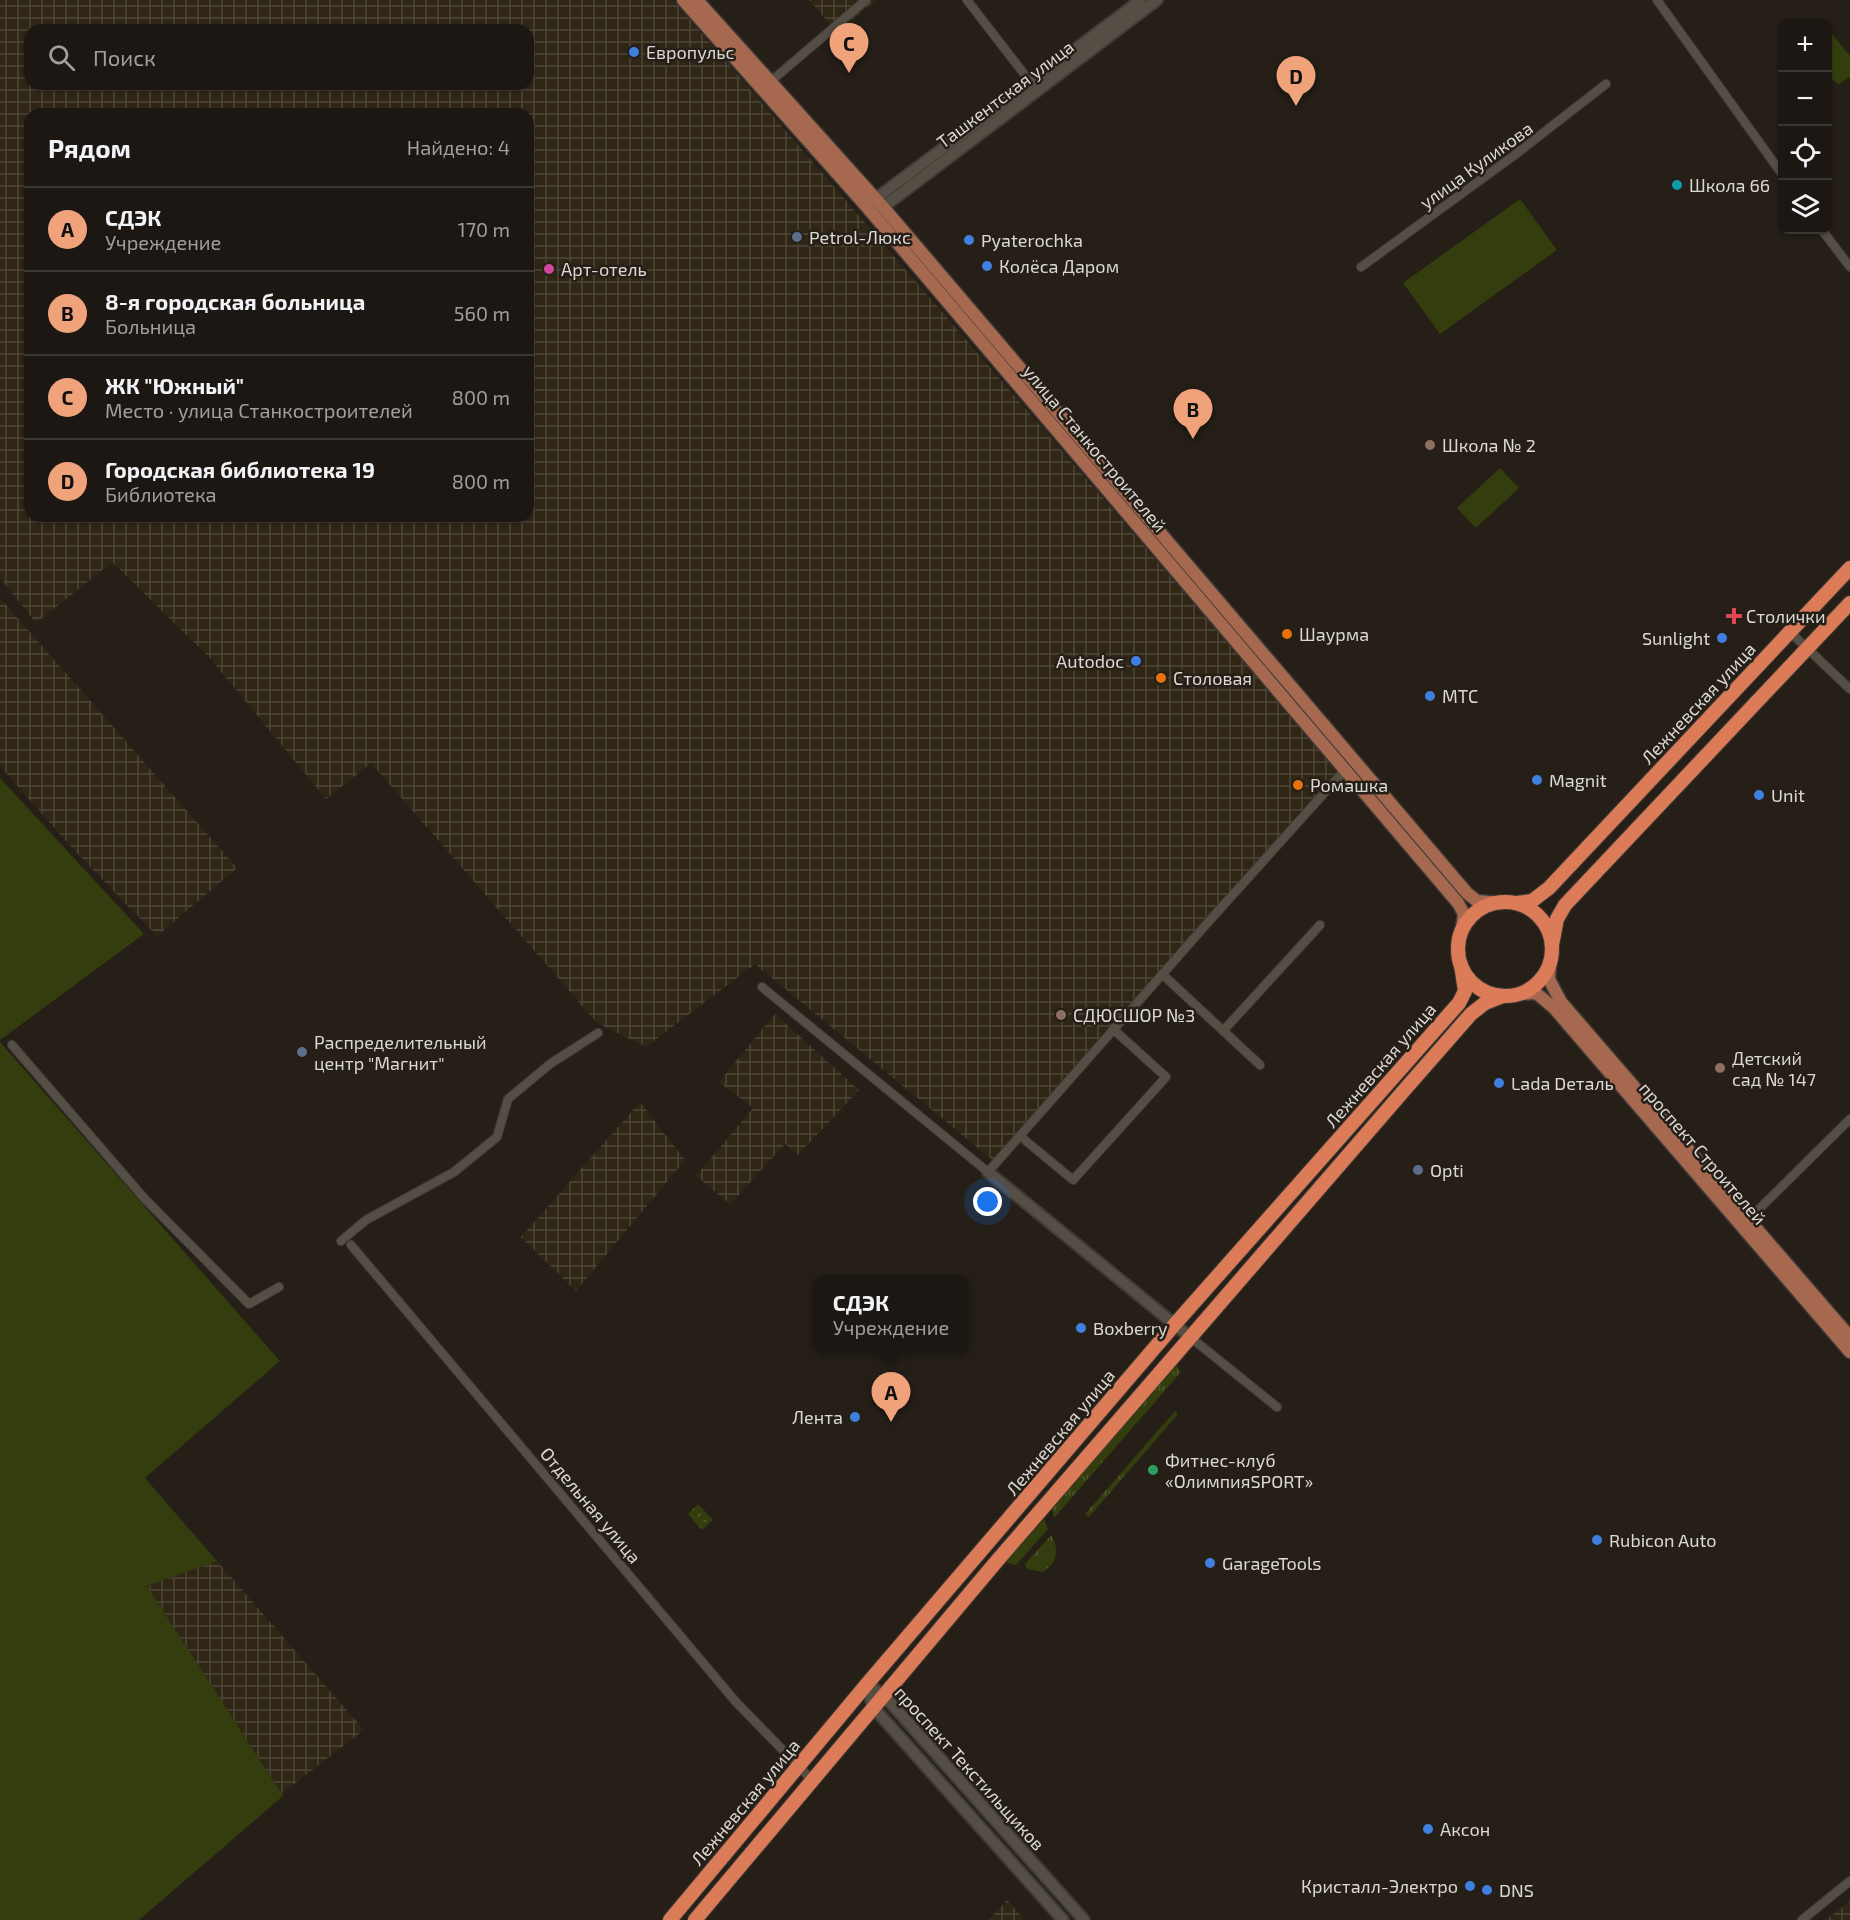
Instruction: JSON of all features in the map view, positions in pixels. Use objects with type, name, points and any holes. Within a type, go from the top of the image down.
[{"type":"highway","name":"Лежневская улица","points":[[1516,903],[1536,899],[1549,888],[1850,568]]},
{"type":"highway","points":[[1552,945],[1547,928],[1532,911],[1516,903],[1501,903],[1482,909],[1462,928],[1459,946],[1461,965],[1465,973],[1478,986],[1503,996],[1520,994],[1540,981],[1550,964],[1557,919],[1565,905],[1850,603]]},
{"type":"highway","name":"Лежневская улица","points":[[670,1920],[867,1684],[1175,1324],[1459,1003],[1465,991],[1461,965]]},
{"type":"highway","name":"Лежневская улица","points":[[695,1920],[883,1695],[1471,1014],[1485,1003],[1503,996]]},
{"type":"main road","name":"улица Станкостроителей","points":[[684,0],[874,207],[1467,893],[1482,903],[1501,903]]},
{"type":"main road","name":"улица Станкостроителей","points":[[697,0],[770,81],[1461,907],[1464,917],[1462,928]]},
{"type":"main road","name":"Ташкентская улица","points":[[1054,72],[1141,0]]},
{"type":"main road","name":"Ташкентская улица","points":[[874,207],[1054,72],[1157,0]]},
{"type":"main road","name":"проспект Строителей","points":[[1550,964],[1549,979],[1561,1002],[1850,1352]]},
{"type":"main road","name":"проспект Строителей","points":[[1520,994],[1536,993],[1554,1008],[1745,1223],[1850,1337]]},
{"type":"main road","points":[[988,1172],[1190,1337]]},
{"type":"main road","name":"проспект Текстильщиков","points":[[867,1684],[883,1695],[1084,1920]]},
{"type":"main road","name":"проспект Текстильщиков","points":[[867,1684],[873,1707],[1063,1920]]},
{"type":"street","points":[[770,81],[866,0]]},
{"type":"street","points":[[967,0],[1034,87]]},
{"type":"street","points":[[1657,0],[1778,168]]},
{"type":"street","name":"улица Куликова","points":[[1361,267],[1516,154],[1606,84]]},
{"type":"street","points":[[1825,234],[1850,267]]},
{"type":"street","points":[[1790,632],[1850,689]]},
{"type":"street","points":[[762,987],[988,1172],[1345,770]]},
{"type":"street","points":[[1222,1031],[1320,925]]},
{"type":"street","points":[[1162,974],[1260,1065]]},
{"type":"street","points":[[1020,1136],[1073,1180],[1166,1077],[1113,1029]]},
{"type":"street","points":[[341,1241],[366,1220],[454,1172],[497,1137],[508,1099],[550,1064],[598,1033]]},
{"type":"street","points":[[12,1045],[144,1198],[249,1304],[279,1287]]},
{"type":"street","points":[[1745,1223],[1850,1119]]},
{"type":"street","name":"Отдельная улица","points":[[351,1245],[736,1702],[812,1780]]},
{"type":"street","points":[[1190,1337],[1276,1407]]},
{"type":"street","points":[[1802,1920],[1850,1881]]},
{"type":"shaded area","points":[[0,0],[673,0],[1340,773],[996,1163],[755,964],[646,1047],[597,1023],[371,763],[326,799],[209,657],[112,562],[36,623],[0,578]]},
{"type":"shaded area","points":[[809,0],[876,0],[837,32]]},
{"type":"shaded area","points":[[0,598],[237,868],[157,936],[73,849],[0,764]]},
{"type":"shaded area","points":[[775,1014],[859,1090],[798,1155],[785,1144],[730,1204],[696,1176],[753,1108],[719,1082]]},
{"type":"shaded area","points":[[640,1102],[685,1160],[576,1291],[521,1237]]},
{"type":"shaded area","points":[[217,1561],[364,1730],[281,1794],[147,1586]]},
{"type":"shaded area","points":[[1007,1900],[1025,1920],[989,1920]]},
{"type":"shaded area","points":[[1850,1901],[1850,1920],[1826,1920]]},
{"type":"green space","points":[[1832,34],[1850,56],[1850,77],[1839,84],[1833,80]]},
{"type":"green space","points":[[1520,199],[1557,250],[1440,334],[1403,283]]},
{"type":"green space","points":[[1500,468],[1519,488],[1476,528],[1457,508]]},
{"type":"green space","points":[[0,778],[144,934],[0,1040]]},
{"type":"green space","points":[[0,1042],[280,1361],[145,1478],[217,1561],[147,1586],[283,1796],[139,1920],[0,1920]]},
{"type":"green space","points":[[1176,1365],[1181,1372],[1054,1518],[1053,1506]]},
{"type":"green space","points":[[1175,1411],[1178,1414],[1089,1517],[1085,1514]]},
{"type":"green space","points":[[698,1504],[713,1520],[702,1530],[688,1514]]},
{"type":"green space","points":[[1044,1519],[1048,1529],[1016,1565],[1007,1563],[1008,1558]]},
{"type":"green space","points":[[1051,1535],[1056,1546],[1054,1560],[1043,1572],[1027,1569],[1025,1564]]},
{"type":"place","name":"Европульс","points":[[634,52]]},
{"type":"place","name":"ЖК \"Южный\"","points":[[849,73]]},
{"type":"place","name":"Городская библиотека 19","points":[[1296,106]]},
{"type":"place","name":"Школа 66","points":[[1677,185]]},
{"type":"place","name":"Petrol-Люкс","points":[[797,237]]},
{"type":"place","name":"Pyaterochka","points":[[969,240]]},
{"type":"place","name":"Колёса Даром","points":[[987,266]]},
{"type":"place","name":"Арт-отель","points":[[549,269]]},
{"type":"place","name":"8-я городская больница","points":[[1193,439]]},
{"type":"place","name":"Школа № 2","points":[[1430,445]]},
{"type":"place","name":"Столички","points":[[1734,616]]},
{"type":"place","name":"Шаурма","points":[[1287,634]]},
{"type":"place","name":"Sunlight","points":[[1722,638]]},
{"type":"place","name":"Autodoc","points":[[1136,661]]},
{"type":"place","name":"Столовая","points":[[1161,678]]},
{"type":"place","name":"МТС","points":[[1430,696]]},
{"type":"place","name":"Magnit","points":[[1537,780]]},
{"type":"place","name":"Ромашка","points":[[1298,785]]},
{"type":"place","name":"Unit","points":[[1759,795]]},
{"type":"place","name":"СДЮСШОР №3","points":[[1061,1015]]},
{"type":"place","name":"Распределительный центр \"Магнит\"","points":[[302,1052]]},
{"type":"place","name":"Детский сад № 147","points":[[1720,1068]]},
{"type":"place","name":"Lada Dеталь","points":[[1499,1083]]},
{"type":"place","name":"Opti","points":[[1418,1170]]},
{"type":"place","name":"Boxberry","points":[[1081,1328]]},
{"type":"place","name":"Лента","points":[[855,1417]]},
{"type":"place","name":"СДЭК","points":[[891,1422]]},
{"type":"place","name":"Фитнес-клуб «ОлимпияSPORT»","points":[[1153,1470]]},
{"type":"place","name":"Rubicon Auto","points":[[1597,1540]]},
{"type":"place","name":"GarageTools","points":[[1210,1563]]},
{"type":"place","name":"Аксон","points":[[1428,1829]]},
{"type":"place","name":"Кристалл-Электро","points":[[1470,1886]]},
{"type":"place","name":"DNS","points":[[1487,1890]]}]
